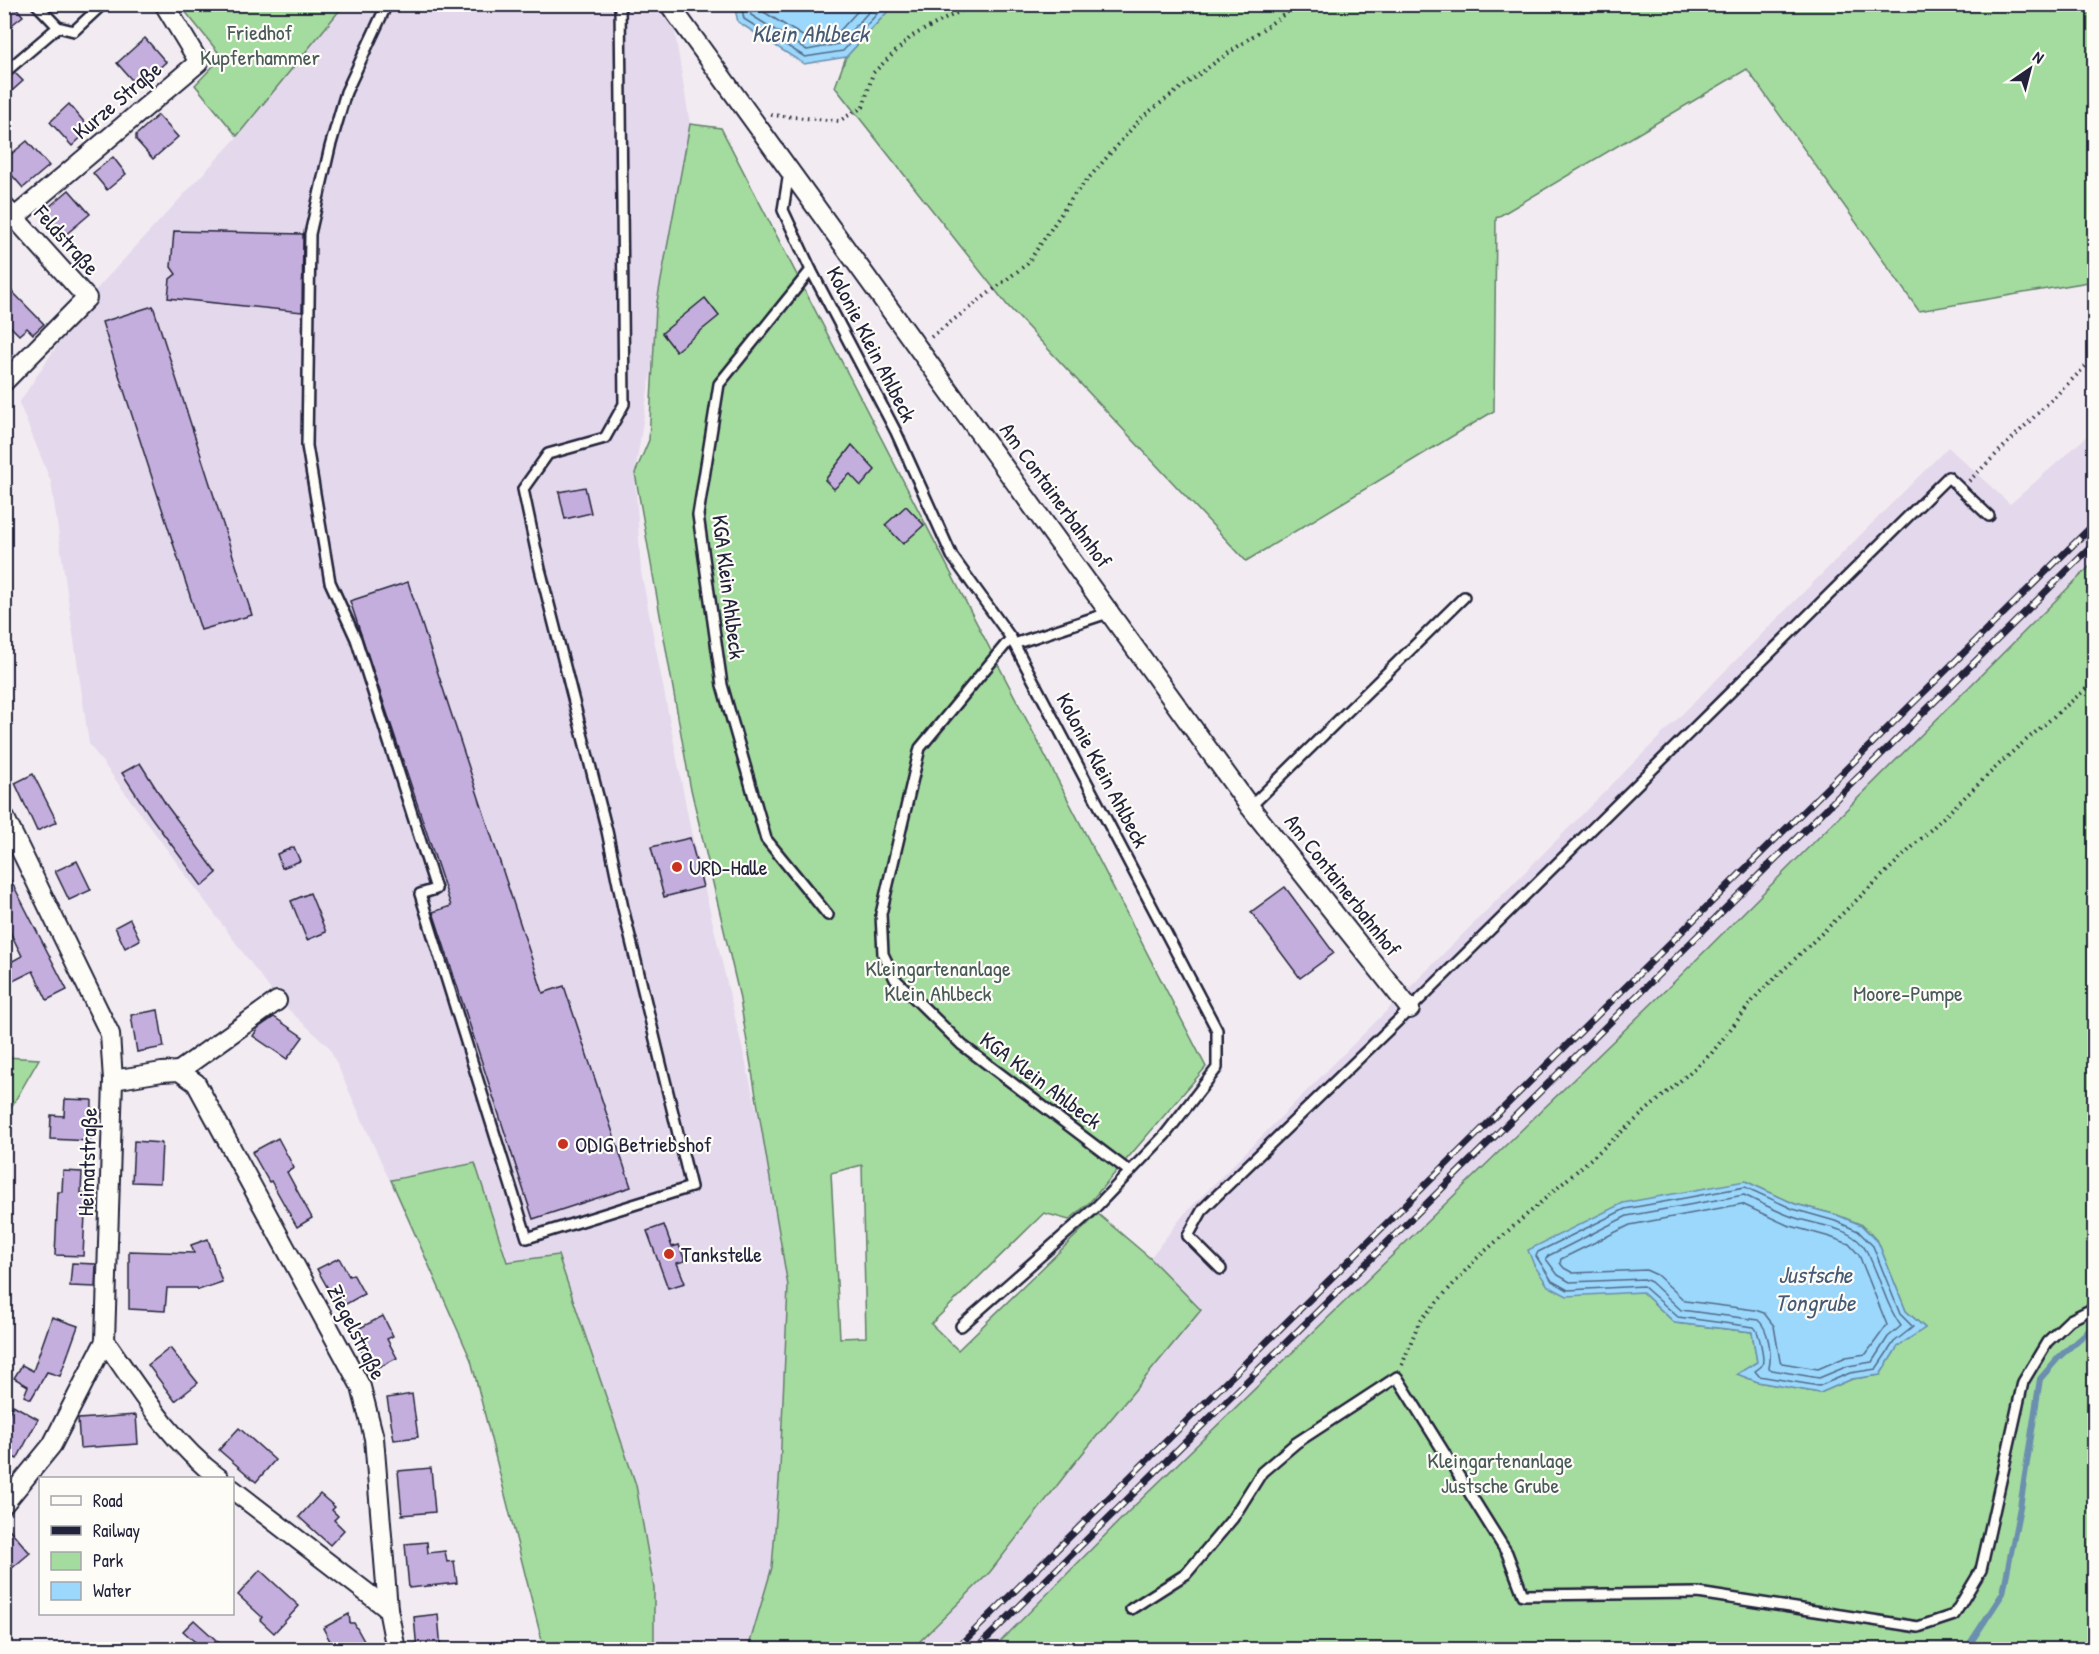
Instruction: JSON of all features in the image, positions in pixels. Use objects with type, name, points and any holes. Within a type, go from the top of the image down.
[{"type":"street","name":"Kurze Straße","points":[[9,212],[199,62],[164,4]]},
{"type":"street","name":"Am Containerbahnhof","points":[[669,4],[1250,807],[1410,1009]]},
{"type":"street","name":"Feldstraße","points":[[4,382],[87,298],[9,212]]},
{"type":"street","name":"Heimatstraße","points":[[4,816],[110,1034],[113,1080],[105,1341],[52,1445],[4,1504]]},
{"type":"street","points":[[113,1080],[178,1071],[277,1000]]},
{"type":"street","name":"Ziegelstraße","points":[[178,1071],[196,1083],[361,1387],[374,1438],[388,1609],[396,1650]]},
{"type":"street","points":[[105,1341],[156,1414],[200,1465],[216,1477]]},
{"type":"street","points":[[234,1491],[388,1609]]},
{"type":"lane","points":[[36,4],[58,27],[74,31],[103,4]]},
{"type":"lane","points":[[387,4],[346,92],[330,147],[310,234],[307,446],[330,582],[356,639],[436,889],[420,894],[527,1238],[691,1187],[623,908],[607,831],[540,569],[523,489],[548,454],[605,438],[624,404],[620,4]]},
{"type":"lane","points":[[4,73],[58,27]]},
{"type":"lane","name":"Kolonie Klein Ahlbeck","points":[[790,170],[783,210],[896,432],[952,556],[1013,641],[1218,1030],[1217,1068],[1165,1135],[1096,1207],[961,1326]]},
{"type":"lane","name":"KGA Klein Ahlbeck","points":[[812,270],[719,384],[698,515],[722,685],[766,839],[828,915]]},
{"type":"lane","points":[[1221,1269],[1188,1236],[1203,1209],[1410,1009],[1948,477],[1989,516]]},
{"type":"lane","points":[[1250,807],[1464,597]]},
{"type":"lane","points":[[1013,641],[1111,612]]},
{"type":"lane","name":"KGA Klein Ahlbeck","points":[[1013,641],[920,748],[881,914],[883,954],[895,979],[962,1045],[1130,1172]]},
{"type":"lane","points":[[1131,1609],[1186,1574],[1233,1518],[1262,1472],[1296,1443],[1397,1377],[1507,1553],[1523,1595],[1698,1593],[1918,1627],[1954,1615],[1981,1570],[2023,1382],[2047,1342],[2070,1320],[2094,1308]]},
{"type":"path","points":[[749,113],[839,120],[863,107],[873,73],[912,36],[974,4]]},
{"type":"path","points":[[918,347],[1027,264],[1074,195],[1142,117],[1299,4]]},
{"type":"path","points":[[1960,489],[2094,358]]},
{"type":"path","points":[[1397,1377],[1419,1322],[1476,1259],[1711,1054],[1758,994],[2010,754],[2094,682]]},
{"type":"shaded area","points":[[662,4],[672,14],[690,124],[635,473],[641,571],[690,826],[768,1157],[788,1286],[780,1468],[772,1567],[748,1649],[544,1649],[471,1360],[329,1047],[278,1000],[89,744],[51,482],[19,403],[88,298],[238,136],[344,5]]},
{"type":"shaded area","points":[[2094,430],[2094,562],[1677,979],[1129,1511],[992,1649],[912,1650],[990,1572],[1073,1465],[1200,1310],[1150,1258],[1184,1214],[1948,447],[2010,504]]},
{"type":"shaded area","points":[[1652,1645],[1700,1649],[1504,1650],[1536,1646]]},
{"type":"green space","name":"Friedhof Kupferhammer","points":[[180,5],[344,5],[237,136],[195,85],[222,57]]},
{"type":"green space","points":[[900,5],[2094,5],[2094,281],[1919,311],[1747,69],[1496,218],[1494,411],[1246,561],[1007,305],[835,87],[846,57],[890,9]]},
{"type":"green space","name":"Kleingartenanlage Klein Ahlbeck","points":[[690,124],[721,128],[1206,1067],[1090,1202],[1069,1220],[1044,1213],[931,1324],[958,1350],[1098,1214],[1150,1258],[1201,1310],[1073,1465],[990,1572],[912,1649],[748,1649],[772,1567],[780,1468],[788,1286],[739,994],[690,785],[635,473],[649,440],[656,307]],"holes":[[[862,1165],[866,1337],[840,1338],[831,1173]]]},
{"type":"green space","points":[[2094,562],[2094,1649],[1700,1650],[1602,1645],[1504,1650],[992,1650],[1129,1511],[1677,979]],"holes":[[[1745,1181],[1795,1204],[1837,1215],[1862,1225],[1878,1242],[1906,1311],[1925,1328],[1898,1346],[1880,1375],[1852,1379],[1820,1393],[1758,1382],[1738,1374],[1757,1362],[1752,1332],[1675,1323],[1642,1292]]]},
{"type":"green space","points":[[4,1057],[39,1059],[5,1118]]},
{"type":"green space","points":[[475,1163],[507,1262],[558,1255],[636,1485],[654,1588],[654,1649],[544,1649],[471,1360],[391,1180]]},
{"type":"water","name":"Klein Ahlbeck","points":[[734,4],[900,5],[890,9],[846,57],[804,64],[738,22]]},
{"type":"water","name":"Justsche Tongrube","points":[[1745,1181],[1795,1204],[1837,1215],[1861,1225],[1878,1242],[1906,1311],[1925,1328],[1898,1346],[1880,1375],[1852,1379],[1820,1393],[1758,1382],[1737,1374],[1757,1362],[1752,1332],[1675,1323],[1642,1292],[1567,1296],[1548,1286],[1534,1265],[1528,1250],[1623,1203]]},
{"type":"building","points":[[4,4],[13,4],[23,16],[4,31]]},
{"type":"building","points":[[145,38],[166,62],[138,87],[117,63]]},
{"type":"building","points":[[15,73],[23,81],[4,98],[4,80]]},
{"type":"building","points":[[69,104],[90,129],[72,146],[50,122]]},
{"type":"building","points":[[158,115],[178,137],[153,159],[136,140],[136,135]]},
{"type":"building","points":[[27,141],[49,166],[23,188],[4,166],[4,160]]},
{"type":"building","points":[[113,157],[126,174],[107,190],[93,173]]},
{"type":"building","points":[[69,190],[90,214],[64,236],[43,212]]},
{"type":"building","points":[[174,231],[303,234],[302,312],[168,298],[170,279],[176,274],[171,267]]},
{"type":"building","points":[[4,283],[44,324],[33,334],[27,328],[19,335],[4,320]]},
{"type":"building","points":[[705,298],[719,316],[676,351],[662,333]]},
{"type":"building","points":[[153,306],[252,615],[201,630],[102,322]]},
{"type":"building","points":[[852,445],[875,470],[861,486],[850,474],[834,489],[825,480]]},
{"type":"building","points":[[585,487],[591,513],[565,519],[559,492]]},
{"type":"building","points":[[906,506],[924,525],[903,544],[885,525]]},
{"type":"building","points":[[408,582],[543,993],[564,986],[631,1187],[533,1219],[433,912],[451,906],[350,601]]},
{"type":"building","points":[[140,763],[167,806],[217,873],[202,886],[122,773]]},
{"type":"building","points":[[33,774],[57,822],[37,831],[15,783]]},
{"type":"building","name":"URD-Halle","points":[[690,838],[703,887],[664,897],[651,847]]},
{"type":"building","points":[[294,847],[300,861],[282,868],[277,854]]},
{"type":"building","points":[[77,861],[91,890],[69,900],[55,871]]},
{"type":"building","points":[[4,867],[67,990],[47,1000],[33,971],[13,981],[5,965],[22,956],[4,920]]},
{"type":"building","points":[[1285,887],[1334,953],[1300,978],[1251,912]]},
{"type":"building","points":[[310,893],[326,932],[307,940],[291,901]]},
{"type":"building","points":[[130,919],[140,940],[125,948],[115,927]]},
{"type":"building","points":[[158,1010],[164,1047],[137,1052],[131,1015]]},
{"type":"building","points":[[274,1017],[303,1037],[287,1059],[253,1036],[258,1028]]},
{"type":"building","points":[[65,1099],[92,1100],[91,1141],[50,1139],[51,1115],[64,1116]]},
{"type":"building","points":[[278,1138],[294,1168],[287,1172],[312,1218],[297,1227],[252,1152]]},
{"type":"building","points":[[134,1141],[162,1143],[160,1183],[132,1182]]},
{"type":"building","points":[[63,1171],[82,1172],[81,1193],[86,1193],[83,1256],[55,1255],[58,1192],[62,1192]]},
{"type":"building","name":"Tankstelle","points":[[664,1225],[672,1247],[679,1245],[685,1261],[677,1263],[685,1283],[668,1288],[647,1231]]},
{"type":"building","points":[[208,1239],[222,1282],[198,1290],[197,1288],[167,1288],[165,1311],[129,1309],[129,1251],[194,1253],[191,1245]]},
{"type":"building","points":[[339,1258],[349,1276],[353,1274],[364,1294],[339,1308],[317,1269]]},
{"type":"building","points":[[72,1263],[96,1264],[95,1287],[70,1286]]},
{"type":"building","points":[[383,1316],[393,1336],[387,1339],[397,1358],[372,1371],[352,1332]]},
{"type":"building","points":[[52,1317],[78,1326],[60,1376],[47,1372],[31,1399],[24,1396],[28,1386],[14,1378],[22,1365],[33,1371]]},
{"type":"building","points":[[170,1348],[198,1383],[175,1401],[148,1365]]},
{"type":"building","points":[[412,1394],[418,1437],[394,1440],[387,1398]]},
{"type":"building","points":[[13,1405],[38,1419],[17,1459],[4,1453],[4,1422]]},
{"type":"building","points":[[136,1415],[138,1444],[80,1448],[78,1419]]},
{"type":"building","points":[[239,1428],[275,1460],[256,1482],[219,1450]]},
{"type":"building","points":[[431,1468],[435,1512],[402,1515],[398,1471]]},
{"type":"building","points":[[320,1494],[335,1507],[332,1510],[338,1516],[334,1520],[344,1530],[330,1545],[299,1517]]},
{"type":"building","points":[[4,1523],[30,1553],[4,1575]]},
{"type":"building","points":[[427,1542],[428,1553],[445,1551],[447,1562],[454,1561],[457,1583],[409,1588],[405,1544]]},
{"type":"building","points":[[260,1570],[299,1606],[274,1633],[260,1620],[262,1617],[238,1595]]},
{"type":"building","points":[[349,1614],[350,1623],[354,1623],[369,1650],[335,1650],[323,1628]]},
{"type":"building","points":[[438,1614],[441,1650],[417,1650],[414,1617]]},
{"type":"building","points":[[194,1620],[227,1650],[204,1650],[183,1631]]},
{"type":"waterway","points":[[1969,1645],[2003,1593],[2020,1507],[2040,1379],[2059,1357],[2094,1326]]},
{"type":"railway","points":[[955,1650],[2094,524]]},
{"type":"railway","points":[[975,1650],[2094,544]]},
{"type":"place","name":"URD-Halle","points":[[677,867]]},
{"type":"place","name":"ODIG Betriebshof","points":[[563,1144]]},
{"type":"place","name":"Tankstelle","points":[[669,1254]]},
{"type":"park label","name":"Moore-Pumpe","points":[[1908,993]]},
{"type":"park label","name":"Kleingartenanlage Justsche Grube","points":[[1500,1472]]}]
